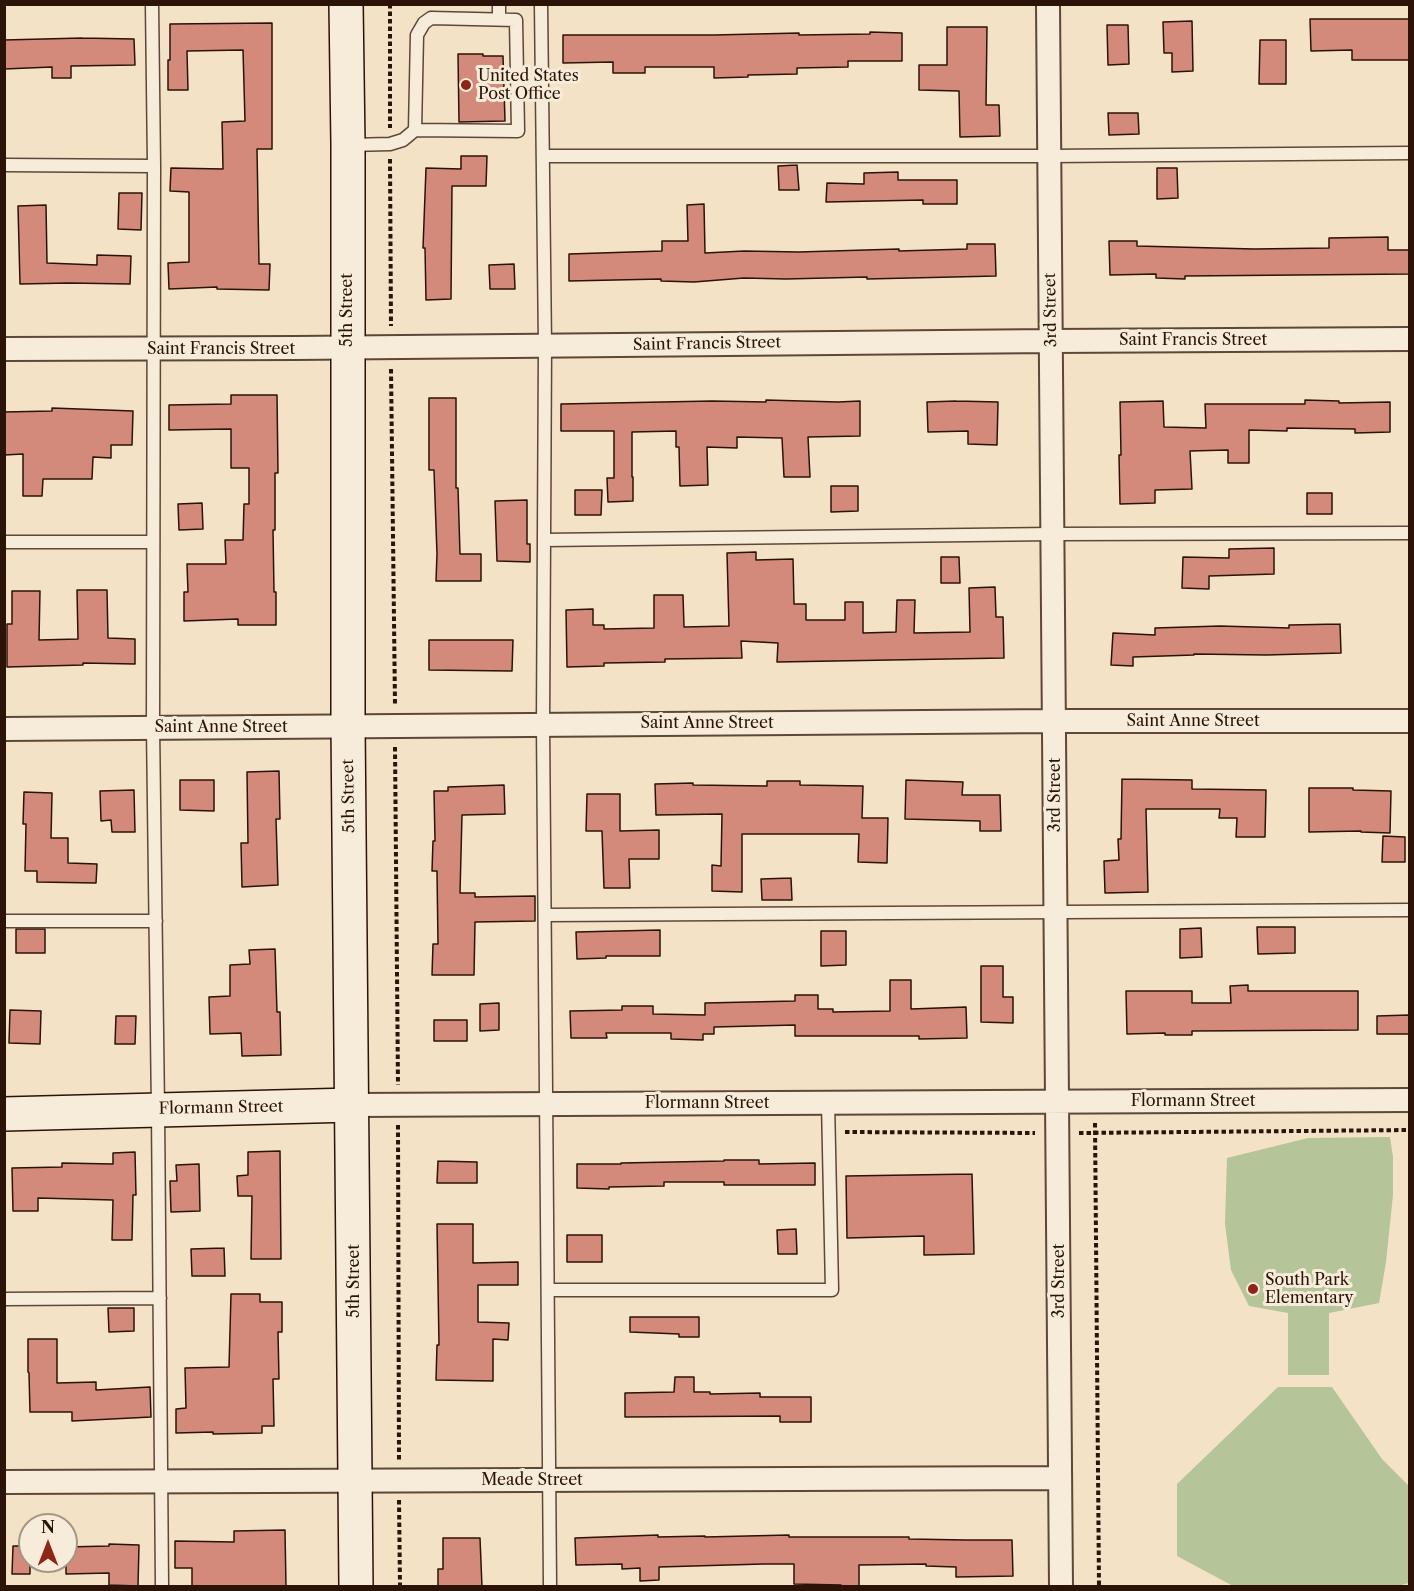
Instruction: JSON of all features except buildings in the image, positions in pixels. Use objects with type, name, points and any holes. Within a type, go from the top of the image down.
[{"type":"main road","name":"5th Street","points":[[346,4],[348,725],[356,1587]]},
{"type":"main road","name":"Flormann Street","points":[[4,1113],[352,1106]]},
{"type":"street","name":"3rd Street","points":[[1048,4],[1061,1587]]},
{"type":"street","name":"Saint Francis Street","points":[[4,349],[1410,339]]},
{"type":"street","name":"Saint Anne Street","points":[[4,729],[348,725],[1410,721]]},
{"type":"street","name":"Flormann Street","points":[[352,1106],[1410,1100]]},
{"type":"street","name":"Meade Street","points":[[4,1482],[1060,1478]]},
{"type":"lane","points":[[152,4],[153,727],[162,1587]]},
{"type":"lane","points":[[499,4],[499,20]]},
{"type":"lane","points":[[541,4],[545,346],[543,724],[550,1587]]},
{"type":"lane","points":[[348,145],[390,144],[404,140],[414,130],[417,35],[424,23],[431,18],[516,20],[518,131],[414,130]]},
{"type":"lane","points":[[543,156],[1410,153]]},
{"type":"lane","points":[[4,165],[154,166]]},
{"type":"lane","points":[[544,540],[1410,532]]},
{"type":"lane","points":[[4,542],[153,542]]},
{"type":"lane","points":[[545,915],[1410,910]]},
{"type":"lane","points":[[4,921],[156,921]]},
{"type":"lane","points":[[548,1290],[832,1290],[828,1102]]},
{"type":"lane","points":[[4,1299],[160,1298]]},
{"type":"path","points":[[390,4],[400,1587]]},
{"type":"path","points":[[829,1132],[1095,1133],[1410,1130]]},
{"type":"path","points":[[1095,1133],[1099,1587]]},
{"type":"green space","points":[[1390,1137],[1393,1157],[1393,1195],[1379,1303],[1329,1313],[1329,1375],[1288,1375],[1288,1313],[1249,1306],[1231,1270],[1225,1224],[1227,1158],[1308,1138]]},
{"type":"green space","points":[[1278,1387],[1332,1387],[1382,1459],[1409,1486],[1409,1583],[1397,1586],[1233,1586],[1177,1556],[1177,1484]]},
{"type":"place","name":"United States Post Office","points":[[466,85]]},
{"type":"place","name":"South Park Elementary","points":[[1253,1289]]}]
